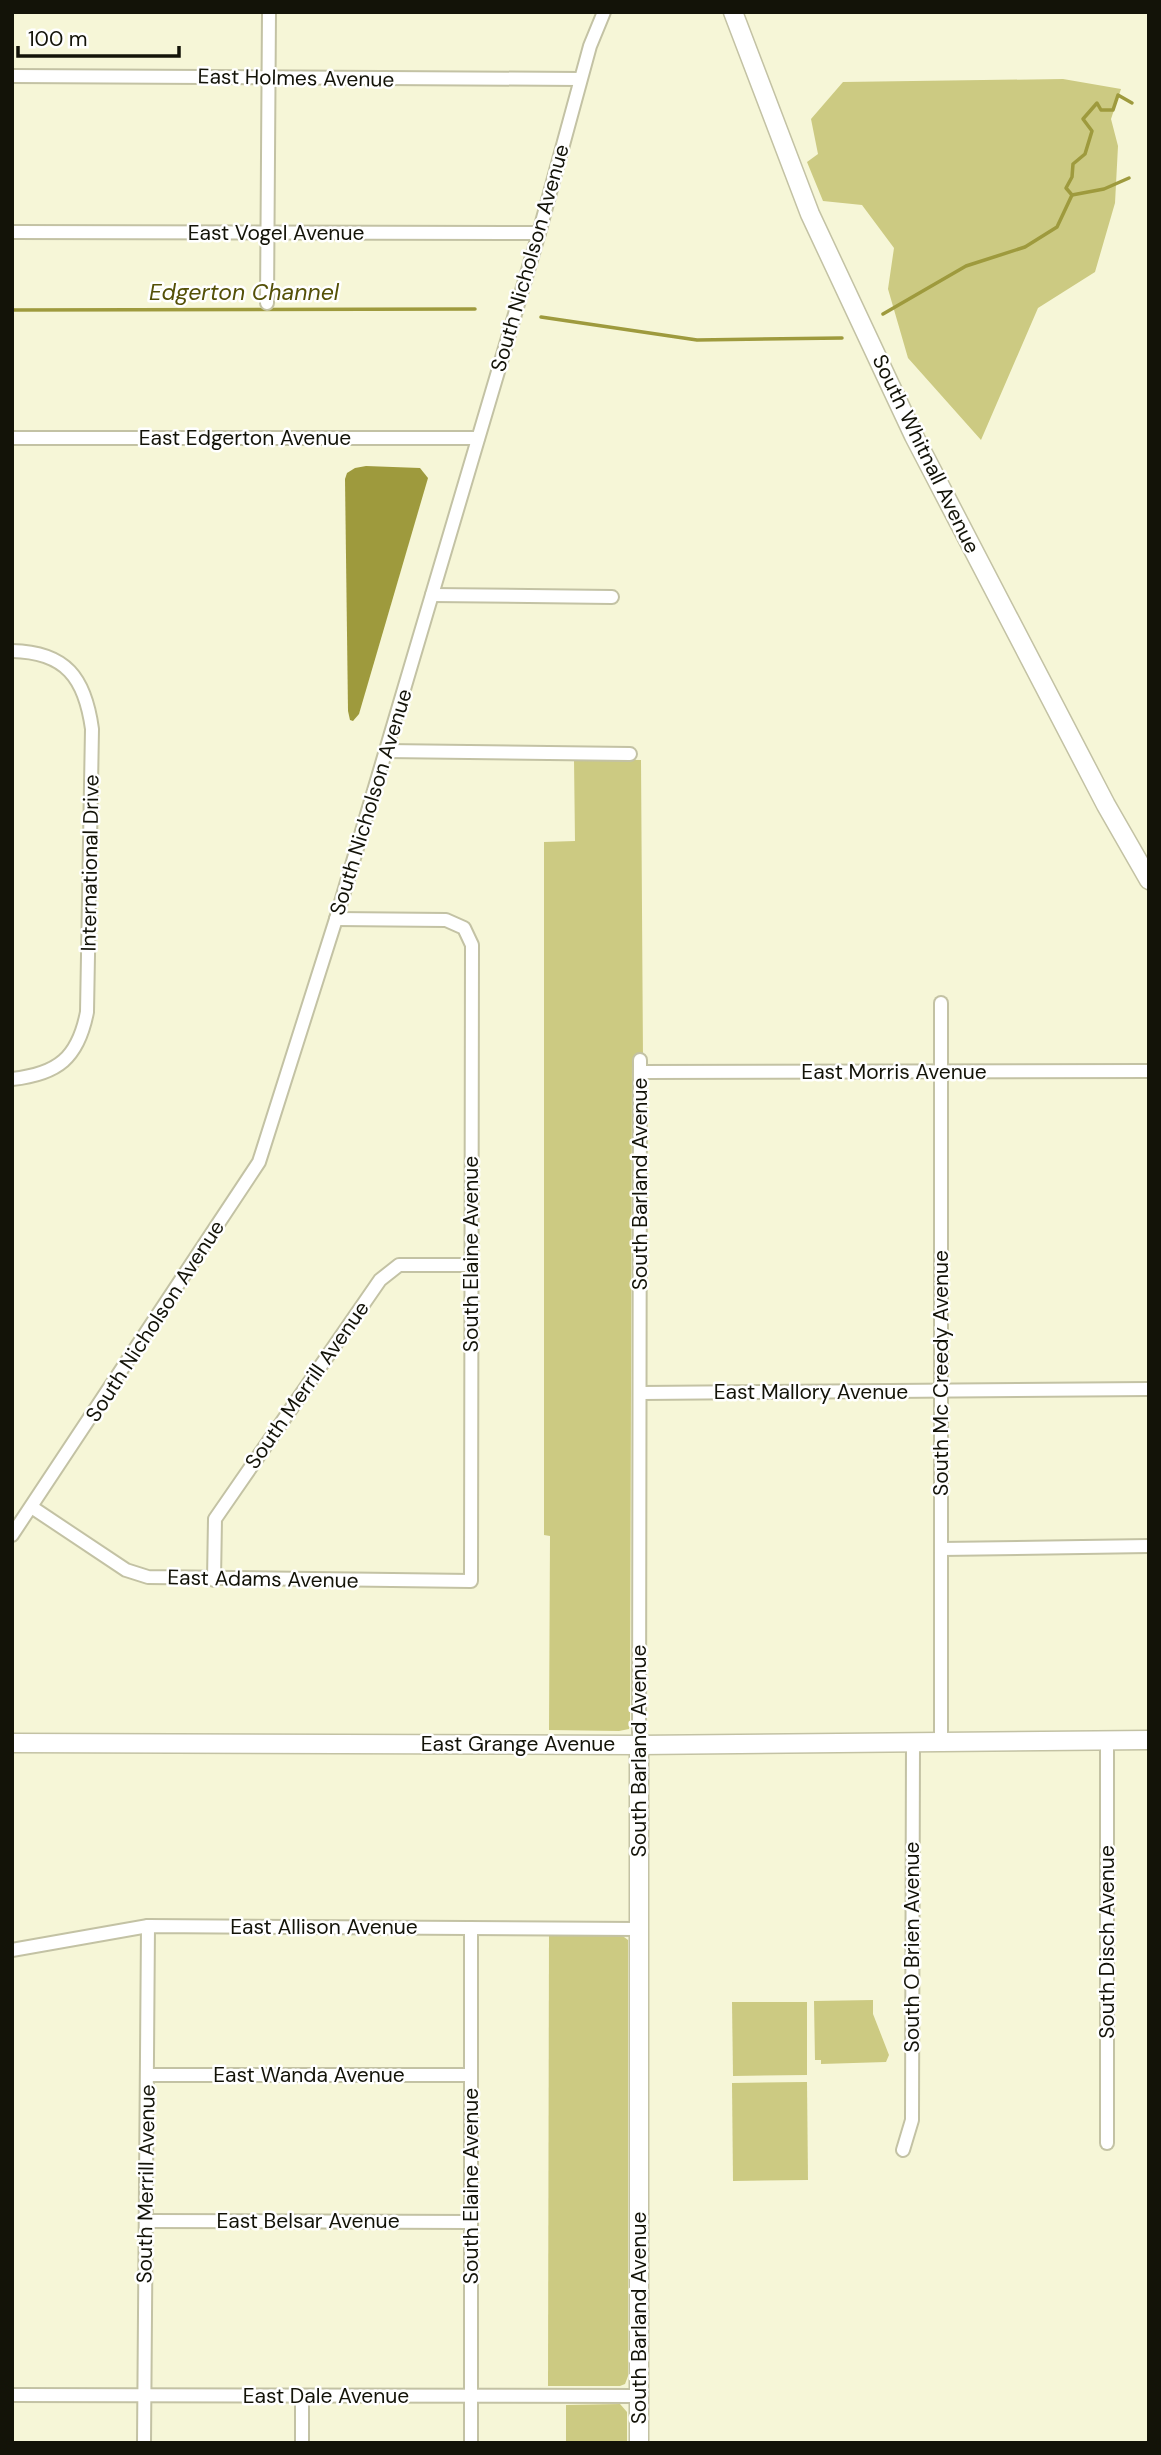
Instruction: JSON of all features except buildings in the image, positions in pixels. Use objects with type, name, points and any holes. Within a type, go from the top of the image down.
[{"type":"street","points":[[267,303],[270,12]]},
{"type":"street","name":"South Nicholson Avenue","points":[[12,1535],[33,1508],[259,1162],[336,919],[539,233],[580,79],[604,12]]},
{"type":"street","name":"South Whitnall Avenue","points":[[733,12],[810,214],[914,436],[1106,806],[1149,880]]},
{"type":"street","name":"East Holmes Avenue","points":[[12,76],[580,79]]},
{"type":"street","name":"East Vogel Avenue","points":[[12,232],[539,233]]},
{"type":"street","name":"East Edgerton Avenue","points":[[12,438],[478,438]]},
{"type":"street","points":[[432,595],[612,597]]},
{"type":"street","name":"International Drive","points":[[12,651],[37,653],[67,667],[82,688],[92,729],[88,1012],[85,1026],[76,1047],[57,1067],[41,1074],[12,1079]]},
{"type":"street","points":[[386,751],[630,754]]},
{"type":"street","name":"South Elaine Avenue","points":[[336,919],[446,920],[464,928],[472,945],[471,1581]]},
{"type":"street","name":"South Mc Creedy Avenue","points":[[941,1003],[941,1742]]},
{"type":"street","name":"East Morris Avenue","points":[[640,1066],[941,1072],[1149,1071]]},
{"type":"street","name":"South Barland Avenue","points":[[639,2443],[640,1066]]},
{"type":"street","name":"South Merrill Avenue","points":[[214,1580],[215,1519],[380,1280],[399,1265],[471,1265]]},
{"type":"street","name":"East Mallory Avenue","points":[[641,1393],[1149,1389]]},
{"type":"street","name":"East Adams Avenue","points":[[33,1508],[126,1570],[148,1577],[214,1580],[471,1581]]},
{"type":"street","points":[[941,1549],[1149,1546]]},
{"type":"street","name":"South Disch Avenue","points":[[1107,1740],[1107,2143]]},
{"type":"street","name":"East Grange Avenue","points":[[12,1743],[639,1745],[1149,1740]]},
{"type":"street","name":"South O Brien Avenue","points":[[903,2150],[912,2120],[913,1742]]},
{"type":"street","name":"South Merrill Avenue","points":[[144,2443],[148,1926]]},
{"type":"street","name":"East Allison Avenue","points":[[12,1950],[148,1926],[638,1929]]},
{"type":"street","name":"South Elaine Avenue","points":[[471,1928],[471,2443]]},
{"type":"street","name":"East Wanda Avenue","points":[[148,2076],[471,2075]]},
{"type":"street","name":"East Belsar Avenue","points":[[146,2221],[471,2222]]},
{"type":"street","name":"East Dale Avenue","points":[[12,2395],[639,2396]]},
{"type":"street","points":[[302,2396],[302,2443]]},
{"type":"shaded area","points":[[1063,79],[1121,89],[1111,119],[1118,146],[1115,203],[1095,272],[1038,308],[981,440],[908,358],[888,289],[894,248],[862,205],[823,201],[807,162],[818,154],[811,119],[843,82]]},
{"type":"shaded area","points":[[355,468],[420,468],[428,478],[359,714],[353,721],[350,720],[348,711],[345,479],[347,473]]},
{"type":"shaded area","points":[[574,759],[641,760],[643,1060],[632,1061],[630,1723],[629,1729],[619,1731],[549,1730],[550,1536],[544,1535],[544,842],[575,841]]},
{"type":"shaded area","points":[[549,1934],[620,1934],[628,1940],[628,2376],[625,2384],[620,2386],[548,2386]]},
{"type":"shaded area","points":[[873,2000],[873,2014],[889,2055],[886,2062],[821,2064],[821,2060],[815,2060],[814,2001]]},
{"type":"shaded area","points":[[732,2002],[807,2002],[807,2075],[733,2076]]},
{"type":"shaded area","points":[[807,2082],[808,2180],[733,2181],[732,2083]]},
{"type":"shaded area","points":[[620,2404],[627,2412],[627,2443],[566,2443],[566,2405]]},
{"type":"waterway","name":"Edgerton Channel","points":[[1072,195],[1066,188],[1072,177],[1073,164],[1085,154],[1092,131],[1083,119],[1097,103],[1101,110],[1113,110],[1118,95],[1132,103]]},
{"type":"waterway","points":[[1072,195],[1104,189],[1129,178]]},
{"type":"waterway","name":"Edgerton Channel","points":[[883,314],[966,266],[1025,247],[1057,227],[1072,195]]},
{"type":"waterway","name":"Edgerton Channel","points":[[12,310],[475,309]]},
{"type":"waterway","name":"Edgerton Channel","points":[[541,317],[697,340],[842,338]]}]
